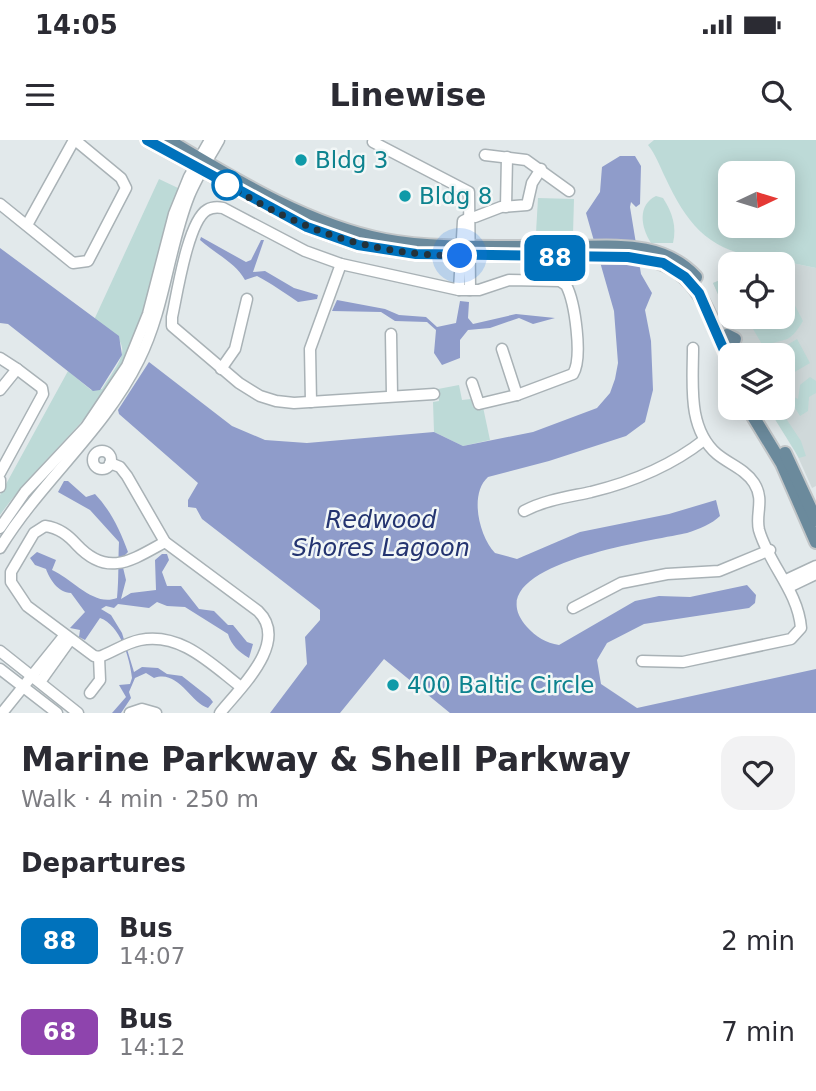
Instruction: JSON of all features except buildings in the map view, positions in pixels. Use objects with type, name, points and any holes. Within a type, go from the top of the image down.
[{"type":"main road","points":[[147,140],[201,165],[307,227],[337,239],[408,254],[465,250],[649,254],[676,259],[699,281],[731,343]]},
{"type":"main road","points":[[168,140],[201,165]]},
{"type":"main road","points":[[649,254],[693,285],[705,302],[722,343]]},
{"type":"main road","points":[[755,420],[782,464],[816,542]]},
{"type":"main road","points":[[764,420],[788,458],[816,520]]},
{"type":"street","points":[[0,204],[73,263],[80,264],[89,260],[126,186],[121,178],[74,140],[27,225]]},
{"type":"street","points":[[0,548],[37,494],[91,434],[139,361],[155,320],[186,204],[210,140]]},
{"type":"street","points":[[0,528],[25,492],[86,426],[127,366],[146,322],[174,214],[201,165],[219,140]]},
{"type":"street","points":[[373,142],[468,191],[473,217]]},
{"type":"street","points":[[485,155],[526,160],[569,191]]},
{"type":"street","points":[[506,207],[508,158]]},
{"type":"street","points":[[464,290],[464,219],[528,204],[533,183],[541,169]]},
{"type":"street","points":[[434,394],[285,402],[260,396],[221,369],[177,332],[172,321],[192,233],[204,212],[211,208],[223,208],[305,251],[341,264],[464,290],[479,290],[509,280],[561,282],[569,289],[577,335],[575,371],[569,377],[517,395],[478,404],[472,383]]},
{"type":"street","points":[[311,402],[310,349],[341,264]]},
{"type":"street","points":[[221,369],[235,349],[247,299]]},
{"type":"street","points":[[391,334],[392,395]]},
{"type":"street","points":[[642,661],[683,662],[794,638],[799,634],[801,625],[787,583],[759,530],[761,501],[755,485],[743,471],[725,460],[704,440],[694,406],[694,348]]},
{"type":"street","points":[[502,349],[517,395]]},
{"type":"street","points":[[0,358],[40,386],[43,394],[0,473]]},
{"type":"street","points":[[0,390],[17,369]]},
{"type":"street","points":[[524,511],[538,504],[609,487],[644,475],[704,440]]},
{"type":"street","points":[[110,463],[120,467],[127,476],[165,542],[258,611],[266,621],[269,633],[267,649],[220,713]]},
{"type":"street","points":[[0,480],[0,487]]},
{"type":"street","points":[[99,657],[67,638],[27,606],[11,582],[11,572],[34,533],[41,527],[50,527],[70,537],[90,558],[121,563],[165,542]]},
{"type":"street","points":[[573,608],[621,583],[667,574],[719,570],[739,565],[770,550]]},
{"type":"street","points":[[787,583],[816,566]]},
{"type":"street","points":[[787,583],[816,574]]},
{"type":"street","points":[[2,713],[23,687],[36,679],[67,638]]},
{"type":"street","points":[[99,657],[125,645],[151,639],[184,645],[241,687]]},
{"type":"street","points":[[0,651],[78,713]]},
{"type":"street","points":[[90,693],[100,680],[99,657]]},
{"type":"street","points":[[0,669],[57,713]]},
{"type":"street","points":[[132,712],[142,709],[156,713]]},
{"type":"shaded area","points":[[795,264],[816,268],[816,486],[812,488],[794,448],[776,420],[795,420],[795,343],[739,343],[733,329],[795,329]]},
{"type":"shaded area","points":[[718,281],[718,295],[713,283]]},
{"type":"green space","points":[[654,140],[816,140],[816,268],[795,264],[795,252],[736,252],[711,240],[681,207],[648,145]]},
{"type":"green space","points":[[159,179],[178,188],[129,352],[102,397],[0,515],[0,495],[68,371],[91,390],[102,389],[121,358],[121,344],[94,320]]},
{"type":"green space","points":[[656,196],[663,198],[671,214],[674,225],[673,243],[651,243],[645,231],[643,211]]},
{"type":"green space","points":[[538,198],[574,199],[573,234],[536,233]]},
{"type":"green space","points":[[718,281],[718,294],[713,283]]},
{"type":"green space","points":[[795,306],[803,321],[794,334],[773,343],[761,343],[753,329],[795,329]]},
{"type":"green space","points":[[797,339],[810,363],[795,372],[795,343],[790,343]]},
{"type":"green space","points":[[810,377],[816,381],[816,393],[809,397],[808,411],[800,416],[795,408],[795,398],[798,399],[800,385]]},
{"type":"green space","points":[[459,385],[462,400],[471,399],[473,407],[483,407],[490,440],[463,446],[434,432],[433,402],[439,401],[438,389]]},
{"type":"green space","points":[[775,420],[787,420],[801,441],[806,456],[799,458]]},
{"type":"water","name":"Redwood Shores Lagoon","points":[[620,156],[635,156],[641,166],[640,204],[636,207],[631,202],[630,207],[641,274],[652,293],[645,310],[651,341],[653,390],[645,422],[626,436],[488,477],[482,484],[478,504],[484,536],[495,553],[517,559],[580,532],[669,514],[716,500],[720,516],[701,528],[609,549],[545,571],[524,587],[517,605],[527,627],[538,637],[559,645],[635,601],[659,596],[690,597],[747,585],[756,595],[755,603],[749,608],[644,624],[607,643],[597,660],[601,684],[637,708],[816,669],[816,713],[450,713],[384,659],[340,713],[270,713],[307,664],[305,637],[320,620],[320,610],[202,519],[196,508],[188,507],[188,500],[198,483],[119,414],[118,410],[149,362],[232,426],[265,440],[307,443],[434,432],[463,446],[533,432],[597,408],[610,393],[618,363],[614,311],[586,213],[600,192],[602,167]]},
{"type":"water","points":[[201,237],[246,262],[251,260],[261,240],[264,240],[253,272],[265,271],[294,288],[318,295],[317,299],[298,302],[257,276],[245,280],[230,263],[200,240]]},
{"type":"water","points":[[0,248],[119,336],[122,355],[100,390],[93,391],[8,324],[0,323]]},
{"type":"water","points":[[337,300],[385,309],[399,315],[426,317],[437,327],[456,323],[460,301],[469,302],[468,318],[473,324],[516,314],[555,318],[533,324],[519,318],[490,328],[468,330],[460,340],[460,358],[442,365],[434,353],[436,330],[427,322],[395,321],[381,312],[332,311]]},
{"type":"water","points":[[64,481],[68,481],[86,497],[95,494],[118,528],[128,552],[121,559],[126,580],[121,599],[131,593],[156,590],[155,560],[162,554],[167,554],[169,560],[162,572],[167,586],[181,586],[199,609],[214,611],[228,625],[233,625],[247,642],[253,644],[249,658],[236,648],[228,634],[185,607],[167,606],[157,602],[149,608],[118,604],[114,608],[106,606],[101,609],[111,615],[122,633],[134,672],[142,667],[158,668],[167,674],[182,676],[210,698],[213,702],[208,708],[170,678],[154,678],[146,673],[135,678],[129,692],[131,698],[121,713],[112,713],[126,697],[119,685],[130,684],[132,678],[129,661],[118,635],[100,618],[85,640],[79,637],[80,630],[70,628],[85,612],[71,593],[58,588],[46,569],[35,565],[30,558],[37,552],[56,560],[52,570],[92,596],[109,600],[117,598],[119,542],[90,510],[58,492]]},
{"type":"bus line","name":"88","points":[[147,140],[307,227],[373,249],[470,257],[628,257],[663,263],[685,277],[699,293],[722,343]]},
{"type":"place","name":"Bldg 3","points":[[301,160]]},
{"type":"place","name":"Bldg 8","points":[[405,196]]},
{"type":"place","name":"400 Baltic Circle","points":[[393,685]]},
{"type":"route","points":[[227,185],[307,227],[337,239],[373,249],[408,254],[460,256]]}]
